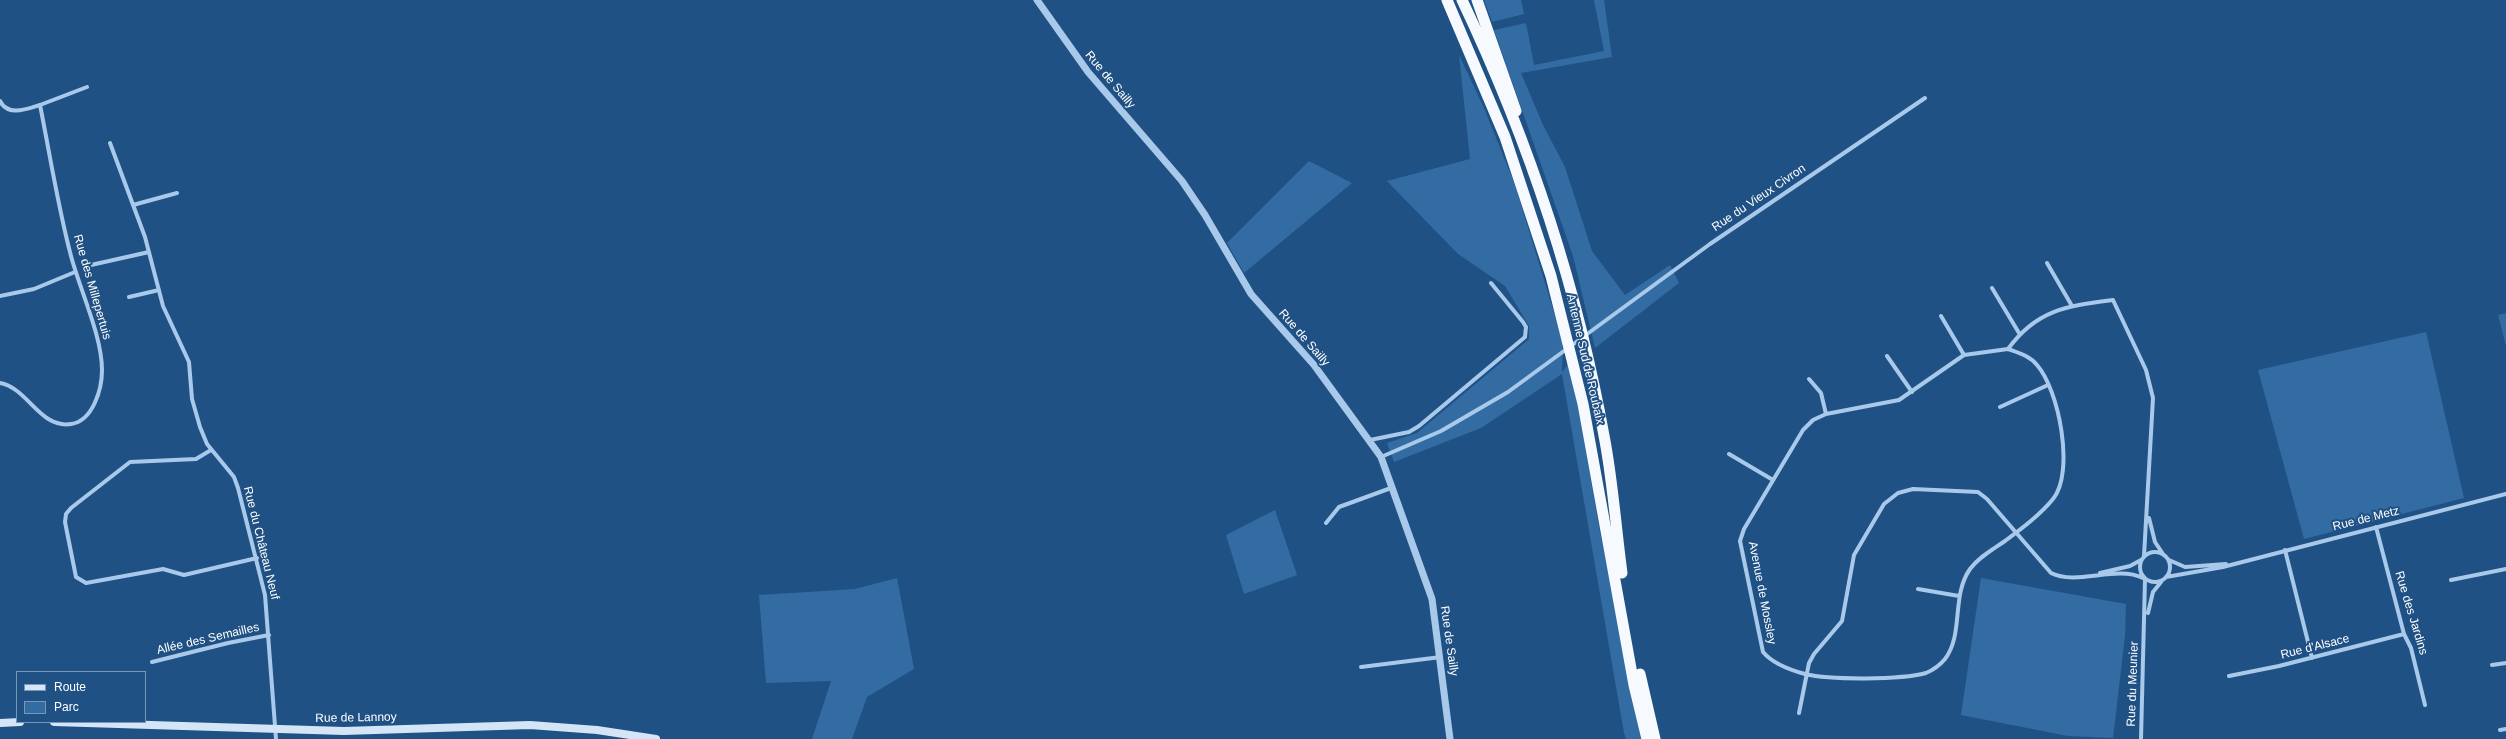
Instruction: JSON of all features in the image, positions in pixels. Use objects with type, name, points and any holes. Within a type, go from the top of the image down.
[{"type":"highway","name":"Antenne Sud de Roubaix","points":[[1447,0],[1506,137],[1551,276],[1586,420],[1634,685],[1647,739]]},
{"type":"highway","name":"Antenne Sud de Roubaix","points":[[1462,0],[1518,132],[1554,234],[1589,368],[1605,442],[1634,642],[1655,739]]},
{"type":"highway","points":[[1477,0],[1513,97],[1518,132]]},
{"type":"main road","points":[[0,723],[16,722]]},
{"type":"main road","name":"Rue de Lannoy","points":[[72,723],[276,734],[530,725],[597,730],[656,739]]},
{"type":"street","name":"Rue de Sailly","points":[[1037,0],[1088,72],[1182,181],[1205,215],[1251,294],[1314,365],[1381,457],[1432,599],[1441,657],[1450,739]]},
{"type":"street","points":[[0,101],[5,107],[14,111],[40,105],[87,87]]},
{"type":"street","name":"Rue du Vieux Civron","points":[[1381,457],[1441,432],[1477,412],[1545,365],[1716,239],[1925,98]]},
{"type":"street","name":"Rue des Millepertuis","points":[[0,383],[18,391],[45,417],[59,424],[74,423],[83,418],[91,410],[99,390],[102,361],[75,272],[40,105]]},
{"type":"street","name":"Rue du Château Neuf","points":[[110,144],[149,252],[163,306],[189,362],[194,410],[211,450],[236,480],[257,558],[265,595],[276,734]]},
{"type":"street","points":[[133,205],[177,193]]},
{"type":"street","points":[[91,265],[149,252]]},
{"type":"street","points":[[2047,263],[2072,306]]},
{"type":"street","points":[[0,296],[34,289],[75,272]]},
{"type":"street","points":[[1370,440],[1408,432],[1419,426],[1525,337],[1526,327],[1523,322],[1490,284]]},
{"type":"street","points":[[1992,288],[2020,333]]},
{"type":"street","points":[[129,297],[159,290]]},
{"type":"street","points":[[2008,349],[2020,333],[2048,313],[2072,306],[2112,300],[2146,370],[2153,398],[2148,508],[2144,557],[2139,569],[2144,579]]},
{"type":"street","points":[[1941,316],[1964,356]]},
{"type":"street","name":"Avenue de Mossley","points":[[2008,349],[2034,361],[2048,385],[2056,404],[2062,427],[2060,485],[2050,502],[1975,563],[1965,578],[1959,596],[1950,652],[1933,670],[1925,673],[1884,676],[1806,674],[1774,662],[1763,652],[1740,547],[1744,529],[1803,430],[1813,420],[1826,414],[1893,401],[1912,392],[1964,356],[2008,349]]},
{"type":"street","points":[[1887,356],[1912,392]]},
{"type":"street","points":[[1809,379],[1821,393],[1826,414]]},
{"type":"street","points":[[2000,406],[2048,385]]},
{"type":"street","points":[[211,450],[196,459],[130,462],[68,511],[65,522],[76,576],[86,583],[163,569],[184,575],[257,558]]},
{"type":"street","points":[[1729,454],[1773,480]]},
{"type":"street","points":[[1326,524],[1338,507],[1392,488]]},
{"type":"street","points":[[1799,713],[1806,674],[1814,654],[1842,621],[1854,555],[1890,498],[1914,489],[1978,492],[1984,495],[2052,573],[2066,577],[2131,574],[2154,583],[2164,579],[2170,569],[2166,558],[2155,542],[2148,508]]},
{"type":"street","name":"Rue de Metz","points":[[2164,579],[2212,570],[2506,494]]},
{"type":"street","name":"Rue des Jardins","points":[[2376,527],[2404,634],[2411,648],[2425,705]]},
{"type":"street","points":[[2285,550],[2312,658]]},
{"type":"street","points":[[2086,575],[2130,566],[2144,557],[2156,552],[2166,558]]},
{"type":"street","name":"Rue de Metz","points":[[2166,558],[2176,565],[2186,567],[2232,564]]},
{"type":"street","points":[[2451,580],[2506,569]]},
{"type":"street","name":"Rue du Meunier","points":[[2141,739],[2146,630],[2144,579]]},
{"type":"street","name":"Rue du Meunier","points":[[2146,630],[2151,597],[2164,579]]},
{"type":"street","points":[[1918,589],[1959,596]]},
{"type":"street","name":"Rue d'Alsace","points":[[2230,676],[2312,658],[2404,634]]},
{"type":"street","name":"Allée des Semailles","points":[[152,662],[269,635]]},
{"type":"street","points":[[1361,667],[1441,657]]},
{"type":"street","points":[[2492,665],[2506,663]]},
{"type":"street","points":[[2500,730],[2506,729]]},
{"type":"green space","points":[[1484,0],[1521,0],[1524,14],[1492,22]]},
{"type":"green space","points":[[1594,0],[1604,0],[1612,57],[1521,73],[1543,125],[1565,167],[1592,251],[1625,295],[1670,265],[1679,283],[1595,348],[1573,256],[1494,30],[1526,23],[1534,65],[1604,51]]},
{"type":"green space","points":[[1459,55],[1484,108],[1515,185],[1563,342],[1562,372],[1568,364],[1576,396],[1600,532],[1644,739],[1626,739],[1624,733],[1562,374],[1481,428],[1394,462],[1387,443],[1417,433],[1529,339],[1529,326],[1505,286],[1458,254],[1387,181],[1470,159]]},
{"type":"green space","points":[[1309,161],[1352,183],[1244,273],[1227,243]]},
{"type":"green space","points":[[2506,313],[2506,346],[2498,315]]},
{"type":"green space","points":[[2426,332],[2464,498],[2304,539],[2258,370]]},
{"type":"green space","points":[[1275,510],[1297,575],[1244,594],[1226,535]]},
{"type":"green space","points":[[897,578],[914,669],[867,697],[852,739],[812,739],[831,681],[766,683],[759,595],[855,589]]},
{"type":"green space","points":[[1981,578],[2126,604],[2125,636],[2113,738],[2068,736],[1961,715]]}]
